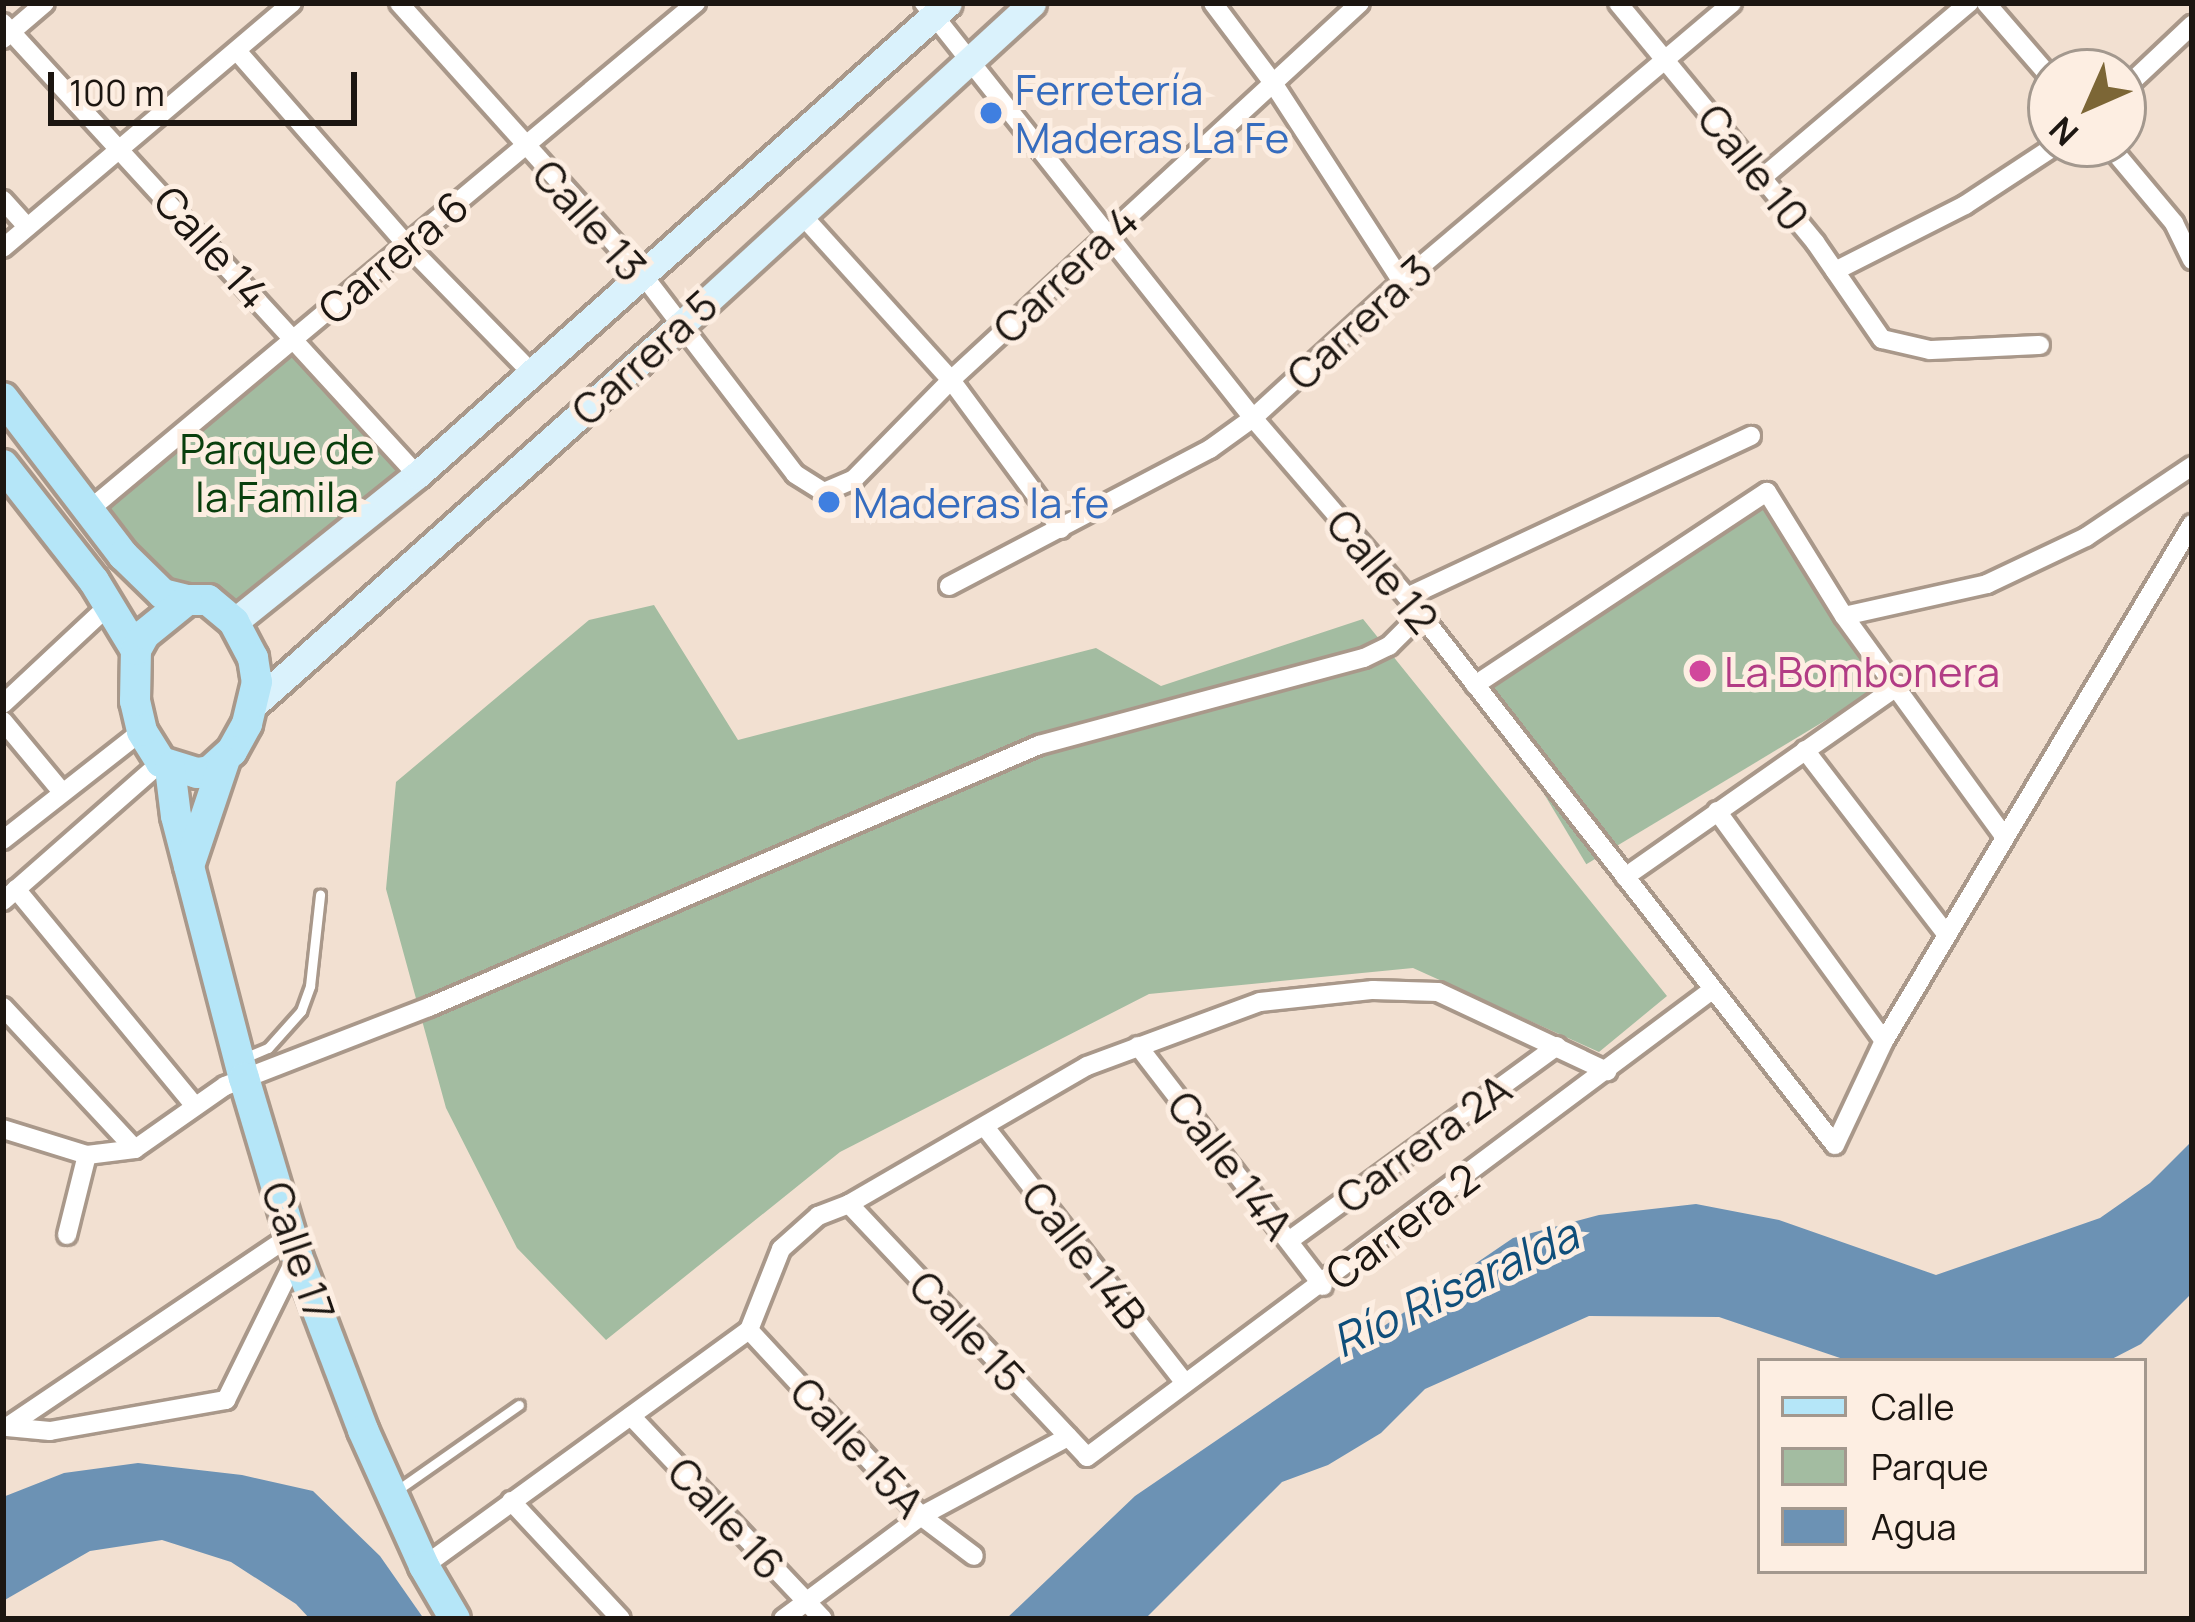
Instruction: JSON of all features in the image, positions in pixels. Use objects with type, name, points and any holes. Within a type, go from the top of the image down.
[{"type":"main road","name":"Carrera 5","points":[[252,706],[681,325],[1032,3]]},
{"type":"main road","name":"Carrera 5","points":[[234,622],[416,475],[936,7]]},
{"type":"main road","points":[[3,398],[88,510],[153,585],[172,598],[208,600],[234,622],[253,658],[252,706],[240,739],[224,762],[188,866]]},
{"type":"main road","points":[[3,465],[110,605],[136,650]]},
{"type":"main road","points":[[187,600],[153,623],[136,650],[135,701],[142,731],[165,765],[197,773],[224,762]]},
{"type":"main road","name":"Calle 17","points":[[165,765],[241,1069],[294,1245],[392,1494],[424,1566],[455,1619]]},
{"type":"street","points":[[6,32],[45,3]]},
{"type":"street","points":[[3,248],[292,3]]},
{"type":"street","name":"Calle 13","points":[[399,3],[643,275],[796,474],[824,492]]},
{"type":"street","name":"Carrera 6","points":[[88,510],[696,3]]},
{"type":"street","points":[[1213,3],[1273,83],[1402,282]]},
{"type":"street","name":"Carrera 4","points":[[824,492],[854,479],[950,380],[1360,3]]},
{"type":"street","name":"Calle 10","points":[[1618,3],[1763,177],[1882,338],[1930,350],[2040,345]]},
{"type":"street","name":"Carrera 3","points":[[949,586],[1210,449],[1253,418],[1402,282],[1732,3]]},
{"type":"street","points":[[1763,177],[1969,3]]},
{"type":"street","points":[[1986,3],[2027,50]]},
{"type":"street","name":"Calle 12","points":[[936,7],[971,62],[1253,418],[1407,597],[1835,1145],[1884,1041]]},
{"type":"street","points":[[2147,67],[2192,25]]},
{"type":"street","name":"Calle 14","points":[[6,32],[122,148],[416,475]]},
{"type":"street","points":[[237,51],[407,244],[532,373]]},
{"type":"street","points":[[1834,271],[1965,205],[2027,165]]},
{"type":"street","points":[[2128,168],[2174,223],[2192,260]]},
{"type":"street","points":[[3,200],[27,227]]},
{"type":"street","points":[[801,214],[950,380],[1061,530]]},
{"type":"street","points":[[1407,597],[1751,436]]},
{"type":"street","points":[[1844,616],[1987,584],[2086,537],[2192,466]]},
{"type":"street","points":[[1475,685],[1767,492],[1844,616],[1899,685],[2004,836]]},
{"type":"street","points":[[1717,812],[1884,1041],[2192,524]]},
{"type":"street","points":[[3,704],[110,605]]},
{"type":"street","points":[[3,1129],[87,1155],[135,1149],[241,1069],[430,1007],[1039,745],[1364,658],[1389,646],[1420,615]]},
{"type":"street","points":[[1624,877],[1899,685]]},
{"type":"street","points":[[3,721],[62,791]]},
{"type":"street","points":[[3,840],[142,731]]},
{"type":"street","points":[[1805,750],[1946,934]]},
{"type":"street","points":[[165,765],[10,895],[193,1104]]},
{"type":"street","points":[[424,1566],[749,1330],[781,1249],[818,1216],[848,1204],[1087,1066],[1261,1003],[1373,989],[1438,992],[1607,1072]]},
{"type":"street","name":"Carrera 2","points":[[1088,1457],[1323,1286],[1712,990]]},
{"type":"street","points":[[3,1006],[135,1149]]},
{"type":"street","name":"Calle 14A","points":[[1138,1046],[1323,1286]]},
{"type":"street","name":"Carrera 2A","points":[[1290,1240],[1557,1046]]},
{"type":"street","name":"Calle 14B","points":[[985,1127],[1184,1383]]},
{"type":"street","points":[[68,1234],[87,1155]]},
{"type":"street","name":"Calle 15","points":[[848,1204],[1088,1457]]},
{"type":"street","points":[[5,1428],[50,1431],[226,1400],[294,1245]]},
{"type":"street","points":[[5,1428],[294,1245]]},
{"type":"street","name":"Calle 15A","points":[[749,1330],[921,1516],[974,1556]]},
{"type":"street","name":"Calle 16","points":[[631,1416],[823,1619]]},
{"type":"street","points":[[783,1619],[921,1516],[1068,1437]]},
{"type":"street","points":[[511,1501],[621,1619]]},
{"type":"lane","points":[[241,1069],[301,1012],[310,986],[320,895]]},
{"type":"lane","points":[[392,1494],[520,1405]]},
{"type":"green space","name":"Parque de la Famila","points":[[295,339],[417,475],[234,622],[187,600],[89,510]]},
{"type":"green space","points":[[1767,499],[1880,688],[1586,864],[1473,676]]},
{"type":"green space","points":[[654,605],[738,740],[1096,648],[1161,686],[1363,619],[1667,996],[1599,1052],[1413,968],[1149,994],[840,1152],[606,1340],[517,1248],[446,1108],[386,889],[396,782],[589,620]]},
{"type":"water","name":"Río Risaralda","points":[[2192,1141],[2192,1293],[2141,1344],[2114,1358],[1840,1358],[1719,1317],[1589,1316],[1425,1389],[1381,1433],[1328,1465],[1282,1482],[1145,1619],[1006,1619],[1135,1496],[1513,1238],[1599,1215],[1696,1204],[1779,1220],[1936,1275],[2100,1218],[2150,1183]]},
{"type":"water","points":[[138,1463],[242,1475],[313,1491],[380,1556],[424,1619],[310,1619],[296,1604],[231,1562],[162,1540],[90,1551],[3,1601],[3,1497],[64,1473]]},
{"type":"place","name":"Ferretería Maderas La Fe","points":[[991,113]]},
{"type":"place","name":"Maderas la fe","points":[[829,502]]},
{"type":"place","name":"La Bombonera","points":[[1700,671]]}]
